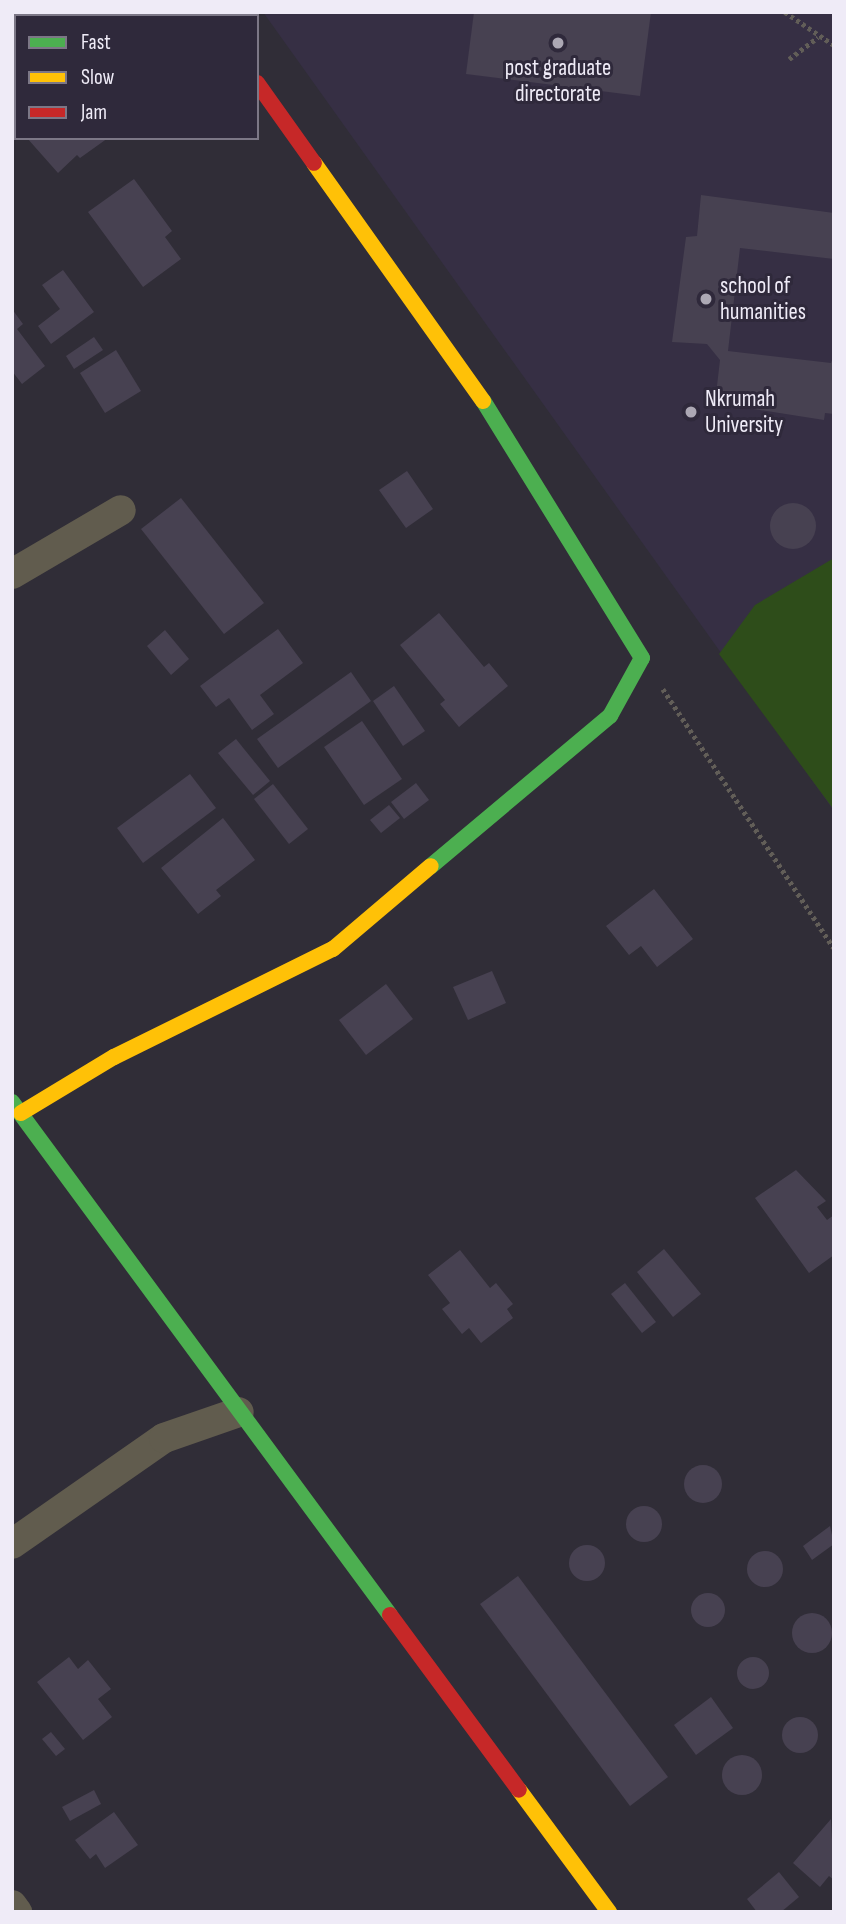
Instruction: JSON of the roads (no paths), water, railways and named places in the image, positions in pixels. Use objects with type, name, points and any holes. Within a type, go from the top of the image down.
[{"type":"street","points":[[259,86],[508,435],[642,658],[610,716],[333,949],[16,1108],[609,1912]]},
{"type":"street","points":[[12,574],[121,510]]},
{"type":"street","points":[[12,1544],[164,1438],[239,1412]]},
{"type":"street","points":[[12,1905],[16,1912]]},
{"type":"place","name":"post graduate directorate","points":[[558,43]]},
{"type":"place","name":"school of humanities","points":[[706,299]]},
{"type":"place","name":"Nkrumah University","points":[[691,412]]}]
